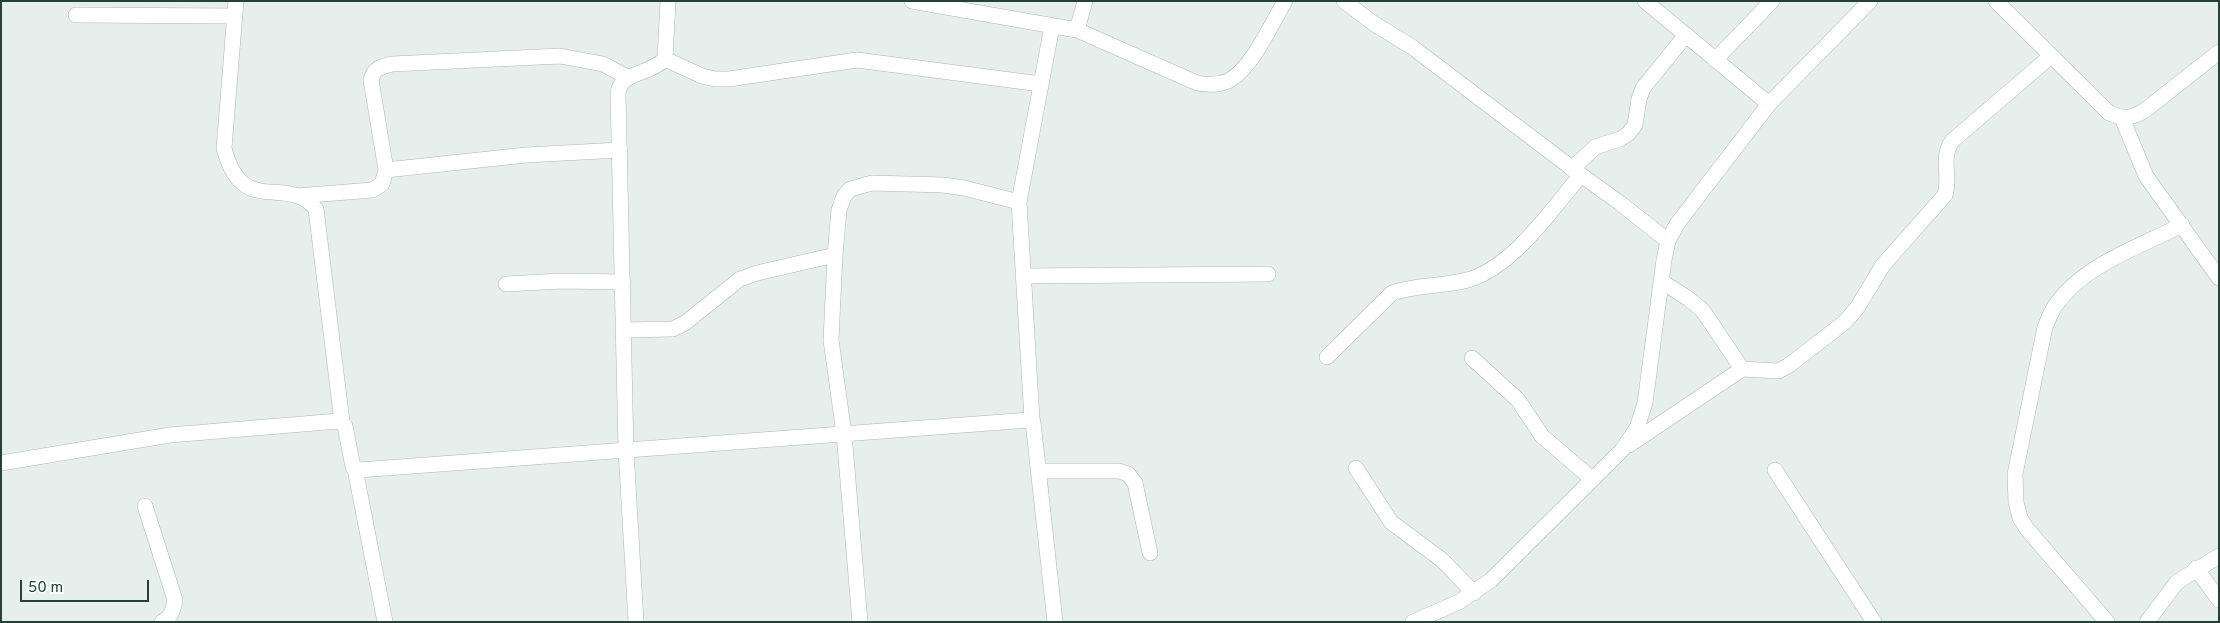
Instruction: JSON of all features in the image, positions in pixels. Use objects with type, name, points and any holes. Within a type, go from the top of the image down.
[{"type":"street","points":[[665,59],[668,1]]},
{"type":"street","points":[[912,1],[1076,30],[1197,83],[1211,85],[1228,80],[1252,57],[1285,1]]},
{"type":"street","points":[[1076,30],[1085,1]]},
{"type":"street","points":[[1344,1],[1373,23],[1412,47],[1577,172],[1620,202],[1668,241]]},
{"type":"street","points":[[1645,1],[1768,104]]},
{"type":"street","points":[[1715,60],[1772,1]]},
{"type":"street","points":[[1413,622],[1474,594],[1491,580],[1622,450],[1637,428],[1645,403],[1668,241],[1677,224],[1768,104],[1870,1]]},
{"type":"street","points":[[1996,1],[2109,113],[2122,118],[2132,118],[2144,111],[2219,52]]},
{"type":"street","points":[[76,15],[147,8],[236,9],[224,148],[229,166],[243,185],[255,190],[297,196],[372,190],[382,184],[386,170],[371,80],[373,72],[379,67],[392,64],[560,56],[603,64],[627,78]]},
{"type":"street","points":[[1052,26],[1019,202],[1032,420],[1055,622]]},
{"type":"street","points":[[1327,357],[1392,293],[1405,288],[1469,279],[1499,265],[1514,253],[1595,148],[1620,139],[1635,126],[1639,99],[1643,88],[1686,35]]},
{"type":"street","points":[[1622,450],[1742,369],[1778,370],[1788,366],[1845,322],[1883,265],[1945,195],[1948,186],[1946,150],[1952,141],[2051,56]]},
{"type":"street","points":[[636,622],[626,450],[618,88],[627,78],[650,70],[665,59]]},
{"type":"street","points":[[665,59],[715,79],[729,79],[857,60],[1041,84]]},
{"type":"street","points":[[2122,118],[2146,176],[2219,278]]},
{"type":"street","points":[[386,170],[526,155],[620,150]]},
{"type":"street","points":[[860,622],[844,434],[831,340],[835,255],[844,196],[850,189],[872,183],[943,185],[964,188],[1019,202]]},
{"type":"street","points":[[297,196],[312,205],[318,215],[342,422],[355,469],[385,622]]},
{"type":"street","points":[[2107,622],[2027,529],[2020,518],[2016,502],[2015,474],[2045,327],[2054,307],[2088,273],[2182,225]]},
{"type":"street","points":[[624,330],[673,329],[684,324],[740,279],[757,273],[835,255]]},
{"type":"street","points":[[1023,276],[1268,274]]},
{"type":"street","points":[[506,284],[560,281],[623,282]]},
{"type":"street","points":[[1661,281],[1689,299],[1703,311],[1742,369]]},
{"type":"street","points":[[1472,358],[1518,400],[1542,436],[1592,480]]},
{"type":"street","points":[[355,469],[1032,420]]},
{"type":"street","points":[[1,463],[170,435],[342,422]]},
{"type":"street","points":[[1356,468],[1392,522],[1442,560],[1474,594]]},
{"type":"street","points":[[1775,470],[1874,622]]},
{"type":"street","points":[[1038,471],[1119,471],[1128,474],[1134,483],[1150,553]]},
{"type":"street","points":[[145,506],[175,600],[173,611],[162,622]]},
{"type":"street","points":[[2147,622],[2177,582],[2196,568],[2219,556]]},
{"type":"street","points":[[2196,568],[2219,600]]}]
